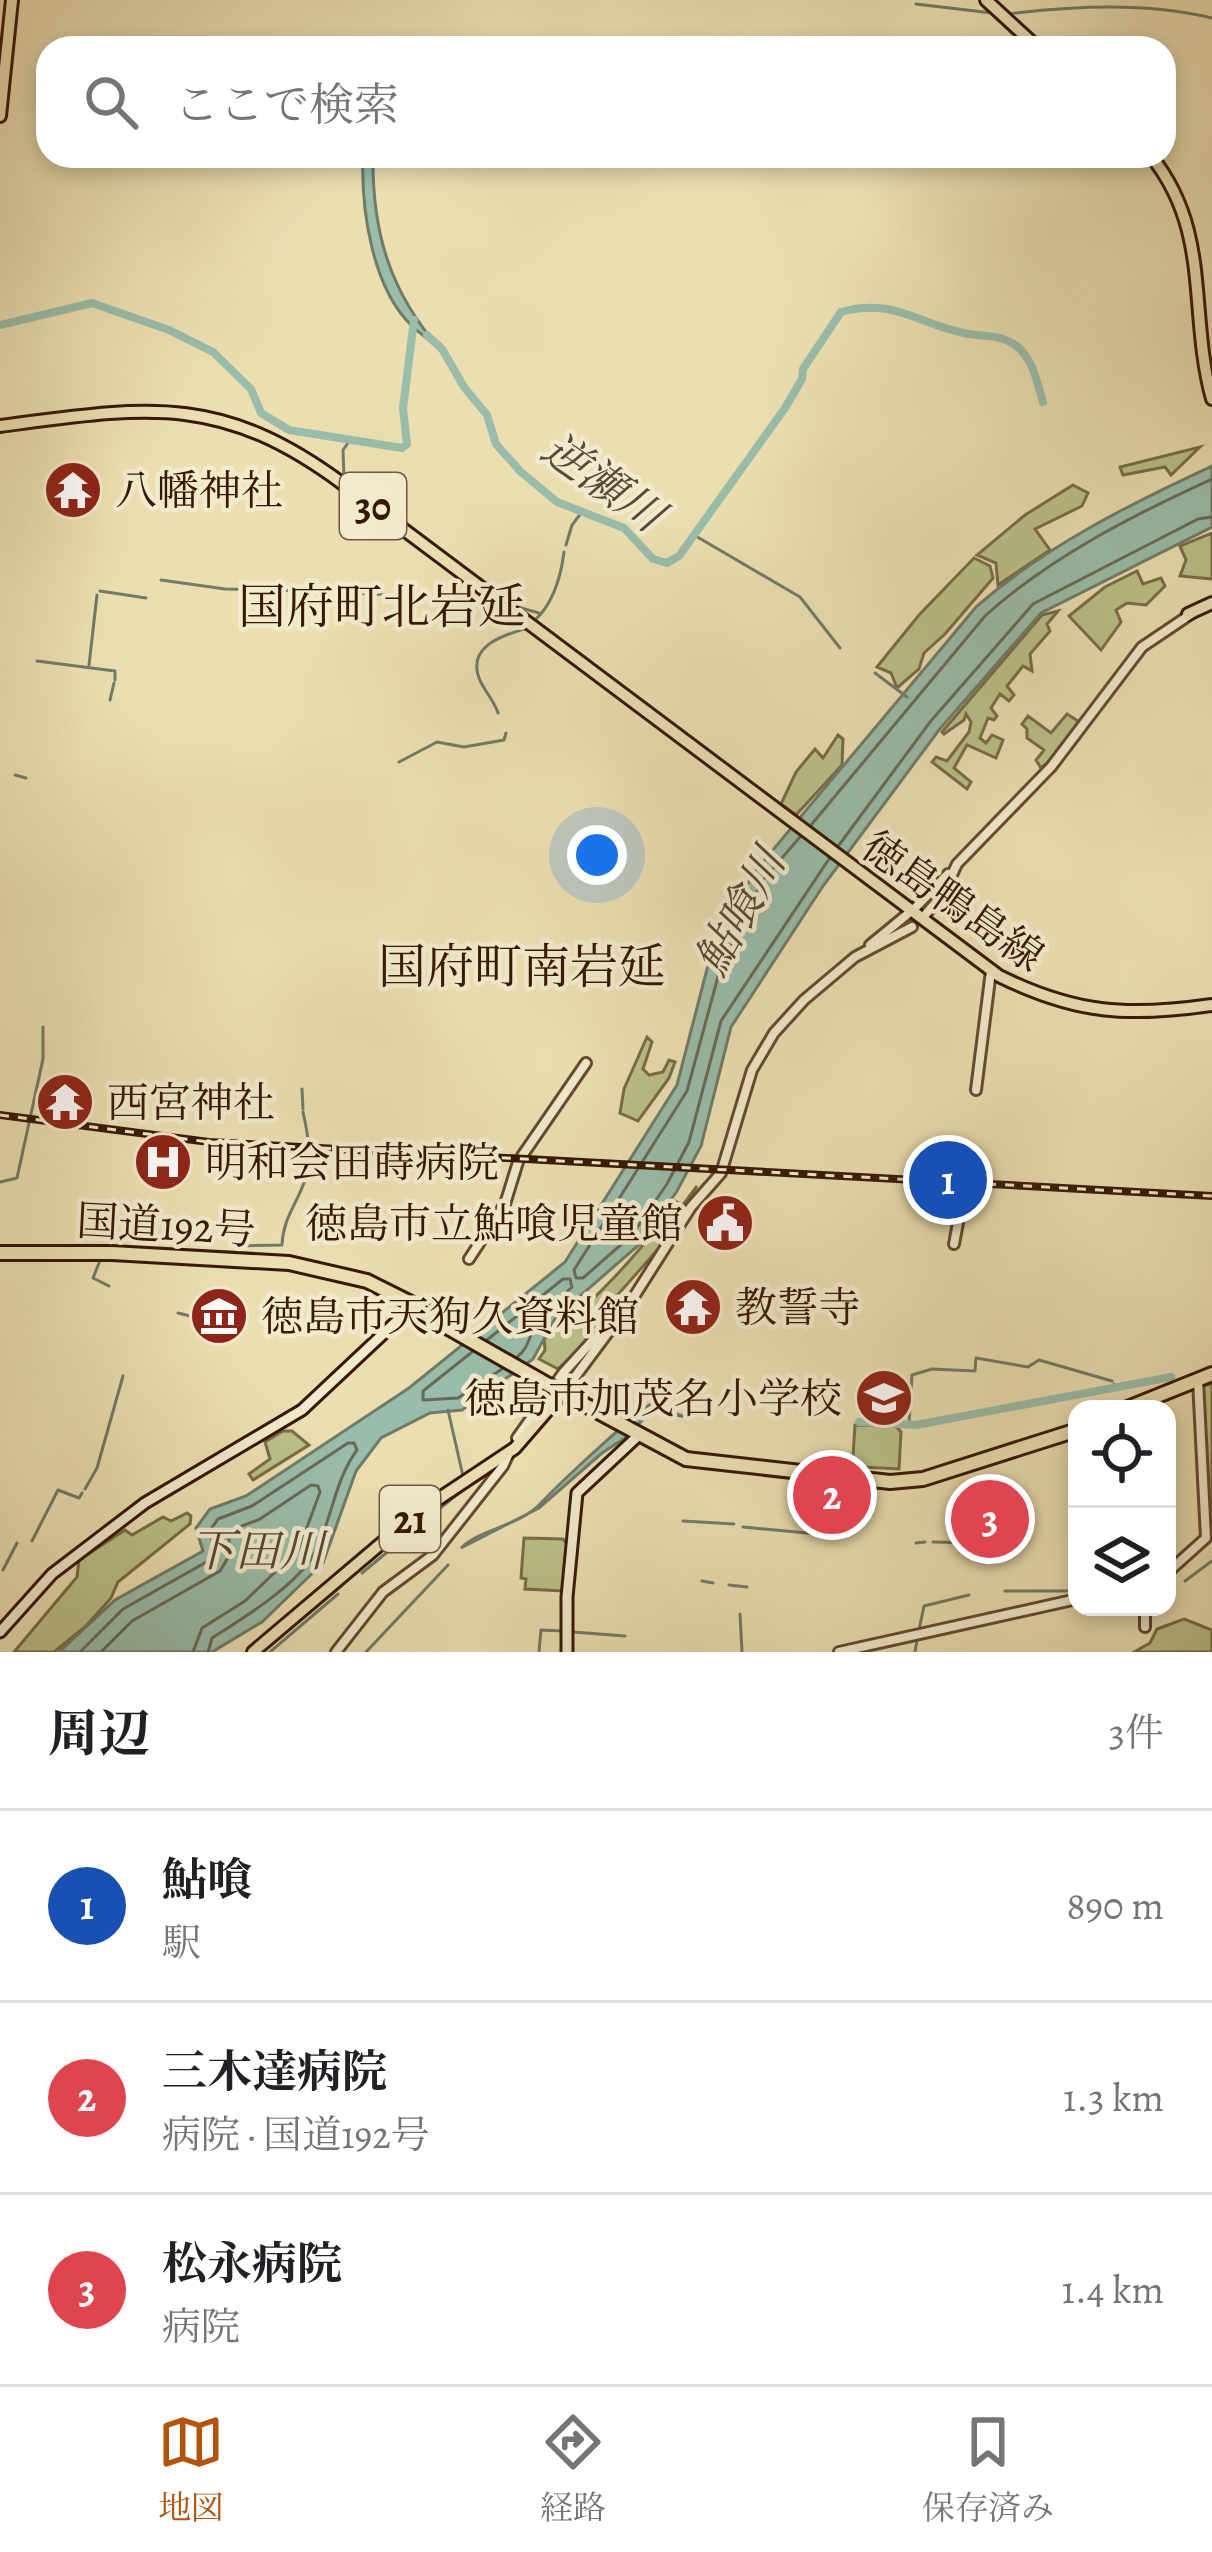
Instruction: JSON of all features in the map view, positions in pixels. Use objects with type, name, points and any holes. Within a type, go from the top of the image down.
[{"type":"highway","name":"国道192号","points":[[0,1253],[139,1255],[289,1264],[327,1271],[416,1307],[634,1430],[705,1458],[904,1477],[1068,1430]]},
{"type":"highway","points":[[1149,1400],[1195,1383]]},
{"type":"highway","points":[[1157,1400],[1195,1383]]},
{"type":"main road","points":[[0,116],[12,0]]},
{"type":"main road","points":[[986,0],[1025,36]]},
{"type":"main road","points":[[1159,168],[1193,233],[1204,371],[1212,399]]},
{"type":"main road","name":"徳島鴨島線","points":[[0,426],[158,411],[211,416],[267,435],[308,458],[990,973],[1033,998],[1083,1013],[1141,1018],[1212,1007]]},
{"type":"main road","points":[[1188,614],[1212,606]]},
{"type":"main road","points":[[0,1632],[54,1573],[145,1503],[302,1410],[416,1307]]},
{"type":"main road","name":"21","points":[[253,1652],[416,1514],[510,1453],[563,1390]]},
{"type":"main road","points":[[567,1652],[566,1597],[577,1493],[634,1430]]},
{"type":"street","points":[[563,1390],[630,1303],[691,1207],[721,1173],[737,1112],[764,1047],[792,1011],[909,916],[1052,767],[1142,647],[1188,614]]},
{"type":"street","points":[[925,915],[943,894],[957,864]]},
{"type":"street","points":[[976,1090],[990,973]]},
{"type":"street","points":[[469,1259],[505,1204],[520,1159],[586,1063]]},
{"type":"street","points":[[954,1244],[963,1196]]},
{"type":"street","points":[[336,1652],[387,1588],[437,1550],[571,1363],[610,1326]]},
{"type":"street","points":[[1176,1565],[1206,1538],[1195,1383]]},
{"type":"street","points":[[839,1652],[1068,1601]]},
{"type":"street","points":[[1145,1616],[1145,1627]]},
{"type":"green space","points":[[1200,447],[1171,475],[1165,467],[1123,475],[1120,467]]},
{"type":"green space","points":[[1073,485],[1088,493],[1082,506],[1035,529],[1050,550],[998,585],[996,563],[977,555],[1025,515]]},
{"type":"green space","points":[[1212,533],[1212,579],[1180,576],[1186,560],[1180,546]]},
{"type":"green space","points":[[974,558],[990,566],[993,578],[924,653],[919,669],[897,688],[891,673],[877,667]]},
{"type":"green space","points":[[1137,571],[1143,584],[1161,578],[1165,586],[1146,605],[1127,603],[1116,610],[1121,622],[1101,650],[1069,616],[1105,587]]},
{"type":"green space","points":[[1058,611],[1047,624],[1050,631],[1030,654],[1032,671],[1023,666],[1007,686],[1014,695],[1009,701],[1000,694],[991,708],[997,716],[988,718],[980,738],[986,743],[992,735],[1003,740],[996,758],[967,745],[954,768],[971,782],[967,789],[932,762],[936,757],[947,761],[971,722],[966,714],[942,732],[1042,615]]},
{"type":"green space","points":[[1067,714],[1081,723],[1041,768],[1036,760],[1044,750],[1027,738],[1022,724],[1028,716],[1051,733]]},
{"type":"green space","points":[[838,735],[843,739],[842,765],[796,815],[781,804],[796,772],[815,749],[823,758]]},
{"type":"green space","points":[[647,1037],[652,1042],[643,1069],[649,1075],[663,1072],[669,1060],[675,1062],[638,1121],[620,1113],[624,1089]]},
{"type":"green space","points":[[697,1186],[667,1239],[591,1325],[598,1331],[558,1369],[539,1359],[545,1350],[544,1339],[616,1276],[675,1201],[683,1205]]},
{"type":"green space","points":[[1212,1383],[1212,1535],[1208,1535],[1201,1387]]},
{"type":"green space","points":[[855,1425],[896,1426],[901,1432],[899,1469],[862,1467],[853,1456]]},
{"type":"green space","points":[[292,1431],[309,1445],[253,1480],[249,1474],[270,1459],[265,1442]]},
{"type":"green space","points":[[187,1513],[190,1524],[118,1582],[111,1598],[86,1626],[54,1652],[14,1652],[77,1577],[79,1560],[125,1530],[132,1535],[163,1517],[171,1521]]},
{"type":"green space","points":[[524,1538],[563,1539],[567,1544],[563,1591],[525,1589],[526,1579],[521,1578]]},
{"type":"green space","points":[[1184,1619],[1212,1630],[1212,1652],[1134,1652],[1150,1643],[1157,1629]]},
{"type":"water","points":[[363,168],[373,168],[387,260],[408,305],[440,349],[414,328],[387,290],[372,246]]},
{"type":"water","name":"下田川","points":[[1212,466],[1212,527],[1041,613],[939,730],[823,886],[731,1027],[701,1146],[677,1191],[641,1243],[556,1317],[533,1359],[462,1410],[430,1413],[381,1438],[356,1471],[323,1563],[262,1622],[212,1652],[59,1652],[115,1600],[203,1551],[196,1528],[210,1509],[246,1496],[409,1388],[565,1262],[677,1085],[707,969],[752,875],[976,607],[1059,546]]},
{"type":"water","points":[[660,1399],[658,1408],[686,1417],[652,1410],[625,1438],[527,1514],[651,1404]]},
{"type":"waterway","points":[[916,4],[992,13]]},
{"type":"waterway","points":[[1007,14],[1110,7],[1212,18]]},
{"type":"waterway","points":[[0,325],[92,303],[169,330],[213,352],[251,389],[261,413],[289,430],[402,448],[407,444],[403,408],[414,320]]},
{"type":"waterway","name":"逆瀬川","points":[[427,335],[487,415],[496,444],[520,471],[557,502],[624,528],[653,559],[667,563],[679,556],[785,408],[803,369],[841,312],[893,310],[951,330],[1009,341],[1029,362],[1043,402]]},
{"type":"waterway","points":[[344,478],[343,450],[350,440]]},
{"type":"waterway","points":[[566,545],[582,512]]},
{"type":"waterway","points":[[694,535],[800,597],[840,648]]},
{"type":"waterway","points":[[534,621],[555,589],[564,552]]},
{"type":"waterway","points":[[161,580],[275,590]]},
{"type":"waterway","points":[[278,590],[395,595]]},
{"type":"waterway","points":[[100,591],[146,598]]},
{"type":"waterway","points":[[89,665],[97,595]]},
{"type":"waterway","points":[[514,606],[539,613]]},
{"type":"waterway","points":[[498,713],[479,678],[478,657],[490,643],[527,628]]},
{"type":"waterway","points":[[37,661],[115,671],[115,680]]},
{"type":"waterway","points":[[875,673],[907,697]]},
{"type":"waterway","points":[[110,700],[114,683]]},
{"type":"waterway","points":[[399,762],[437,742],[464,747],[504,740],[506,733]]},
{"type":"waterway","points":[[15,775],[26,778]]},
{"type":"waterway","points":[[0,1182],[17,1178],[43,1059],[43,1027]]},
{"type":"waterway","points":[[302,1089],[303,1109]]},
{"type":"waterway","points":[[232,1246],[282,1245],[307,1171],[303,1112]]},
{"type":"waterway","points":[[101,1258],[93,1278],[109,1286]]},
{"type":"waterway","points":[[178,1313],[202,1319]]},
{"type":"waterway","points":[[909,1424],[912,1375],[932,1369],[975,1371],[976,1358],[1028,1367],[1039,1360],[1112,1381]]},
{"type":"waterway","points":[[85,1489],[97,1468],[123,1376]]},
{"type":"waterway","points":[[859,1422],[916,1425],[1171,1377]]},
{"type":"waterway","points":[[448,1410],[463,1476]]},
{"type":"waterway","points":[[362,1573],[466,1487]]},
{"type":"waterway","points":[[32,1541],[58,1490],[79,1498],[82,1493]]},
{"type":"waterway","points":[[683,1521],[734,1524]]},
{"type":"waterway","points":[[743,1527],[839,1536],[840,1526]]},
{"type":"waterway","points":[[916,1543],[925,1542]]},
{"type":"waterway","points":[[933,1542],[975,1543]]},
{"type":"waterway","points":[[3,1570],[17,1543]]},
{"type":"waterway","points":[[1185,1581],[1212,1561]]},
{"type":"waterway","points":[[366,1652],[448,1565]]},
{"type":"waterway","points":[[702,1581],[713,1583]]},
{"type":"waterway","points":[[729,1585],[747,1587]]},
{"type":"waterway","points":[[1005,1591],[1068,1591]]},
{"type":"waterway","points":[[270,1652],[338,1594]]},
{"type":"waterway","points":[[919,1630],[924,1606],[969,1595]]},
{"type":"waterway","points":[[740,1614],[742,1652]]},
{"type":"waterway","points":[[539,1652],[541,1630],[563,1631]]},
{"type":"waterway","points":[[573,1632],[625,1636]]},
{"type":"waterway","points":[[915,1652],[917,1640]]},
{"type":"railway","points":[[0,1115],[209,1142],[1212,1196]]},
{"type":"place","name":"八幡神社","points":[[73,490]]},
{"type":"place","name":"西宮神社","points":[[65,1102]]},
{"type":"place","name":"明和会田蒔病院","points":[[163,1162]]},
{"type":"place","name":"鮎喰","points":[[948,1180]]},
{"type":"place","name":"徳島市立鮎喰児童館","points":[[725,1223]]},
{"type":"place","name":"教誓寺","points":[[693,1307]]},
{"type":"place","name":"徳島市天狗久資料館","points":[[219,1316]]},
{"type":"place","name":"徳島市加茂名小学校","points":[[884,1398]]},
{"type":"place","name":"三木達病院","points":[[832,1495]]},
{"type":"place","name":"松永病院","points":[[990,1519]]},
{"type":"district","name":"国府町北岩延","points":[[382,607]]},
{"type":"district","name":"国府町南岩延","points":[[522,967]]},
{"type":"water label","name":"鮎喰川","points":[[740,912]]}]
